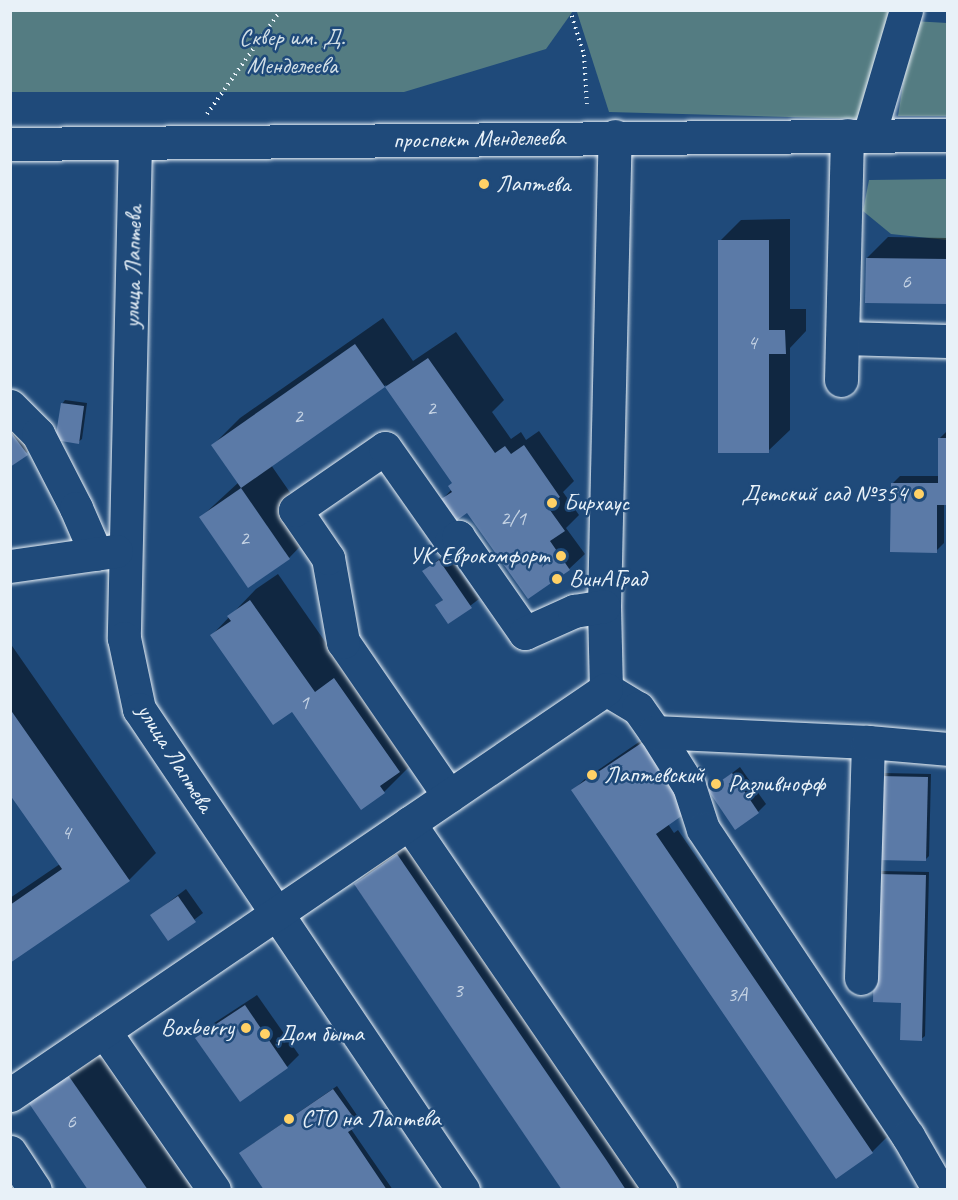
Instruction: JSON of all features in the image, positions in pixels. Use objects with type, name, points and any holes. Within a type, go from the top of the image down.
[{"type":"street","points":[[841,380],[858,135],[906,10]]},
{"type":"street","name":"проспект Менделеева","points":[[10,144],[615,136],[948,135]]},
{"type":"street","points":[[606,689],[604,606],[615,136]]},
{"type":"street","name":"улица Лаптева","points":[[135,144],[112,552],[124,638],[139,709],[463,1190]]},
{"type":"street","points":[[843,339],[948,341]]},
{"type":"street","points":[[10,406],[38,434],[76,508],[112,552]]},
{"type":"street","points":[[449,796],[343,642],[328,558],[295,510],[385,447],[451,542],[458,537],[525,633],[574,611],[604,606]]},
{"type":"street","points":[[10,566],[112,552]]},
{"type":"street","points":[[606,689],[638,708],[655,732],[689,786],[703,829],[908,1136],[939,1190]]},
{"type":"street","points":[[10,1095],[606,689]]},
{"type":"street","points":[[655,732],[868,742],[948,749]]},
{"type":"street","points":[[861,978],[868,742]]},
{"type":"street","points":[[409,822],[660,1190]]},
{"type":"street","points":[[104,1031],[214,1190]]},
{"type":"street","points":[[10,1152],[35,1190]]},
{"type":"path","points":[[206,142],[206,114],[282,10]]},
{"type":"path","points":[[570,10],[584,55],[587,104]]},
{"type":"green space","points":[[881,10],[897,12],[862,119],[609,112],[577,12]]},
{"type":"green space","name":"Сквер им. Д. Менделеева","points":[[10,11],[573,11],[546,49],[404,92],[11,92]]},
{"type":"green space","points":[[913,21],[947,23],[947,116],[898,116]]},
{"type":"green space","points":[[947,179],[947,240],[891,234],[863,211],[869,180]]},
{"type":"building","points":[[718,240],[769,240],[769,330],[785,330],[786,354],[769,354],[769,453],[718,453]]},
{"type":"building","points":[[866,258],[948,259],[948,304],[865,303]]},
{"type":"building","points":[[355,344],[385,387],[241,488],[211,445]]},
{"type":"building","points":[[428,358],[495,453],[505,446],[511,454],[524,445],[560,497],[547,506],[565,531],[550,541],[570,570],[528,599],[467,513],[453,523],[438,501],[452,492],[448,486],[452,483],[385,387]]},
{"type":"building","points":[[61,403],[84,406],[79,444],[55,440]]},
{"type":"building","points":[[10,431],[28,455],[10,467]]},
{"type":"building","name":"Детский сад №354","points":[[938,438],[948,438],[948,505],[937,505],[937,553],[890,552],[891,483],[938,483]]},
{"type":"building","points":[[241,488],[290,559],[248,588],[199,517]]},
{"type":"building","points":[[439,560],[472,608],[448,624],[435,605],[443,600],[422,571]]},
{"type":"building","points":[[250,600],[315,692],[334,678],[400,772],[380,786],[385,793],[361,810],[292,712],[273,725],[210,635],[231,621],[227,616]]},
{"type":"building","points":[[10,709],[130,881],[10,963],[10,905],[62,869],[10,795]]},
{"type":"building","points":[[643,742],[690,810],[656,834],[873,1153],[836,1179],[571,790]]},
{"type":"building","points":[[732,773],[759,813],[735,830],[708,790]]},
{"type":"building","points":[[879,776],[928,777],[926,861],[877,860]]},
{"type":"building","points":[[397,854],[626,1190],[562,1190],[354,884]]},
{"type":"building","points":[[876,874],[926,875],[922,1041],[900,1040],[901,1003],[873,1002]]},
{"type":"building","points":[[178,896],[196,922],[168,941],[150,915]]},
{"type":"building","points":[[245,1005],[288,1068],[240,1102],[195,1038]]},
{"type":"building","points":[[68,1075],[148,1190],[88,1190],[28,1102]]},
{"type":"building","points":[[333,1089],[359,1125],[348,1132],[387,1190],[264,1190],[239,1153]]},
{"type":"place","name":"Лаптева","points":[[484,184]]},
{"type":"place","name":"Детский сад №354","points":[[919,494]]},
{"type":"place","name":"Бирхаус","points":[[552,503]]},
{"type":"place","name":"УК Еврокомфорт","points":[[561,556]]},
{"type":"place","name":"ВинАГрад","points":[[557,579]]},
{"type":"place","name":"Лаптевский","points":[[592,775]]},
{"type":"place","name":"Разливнофф","points":[[716,784]]},
{"type":"place","name":"Boxberry","points":[[246,1028]]},
{"type":"place","name":"Дом быта","points":[[265,1034]]},
{"type":"place","name":"СТО на Лаптева","points":[[289,1119]]}]
